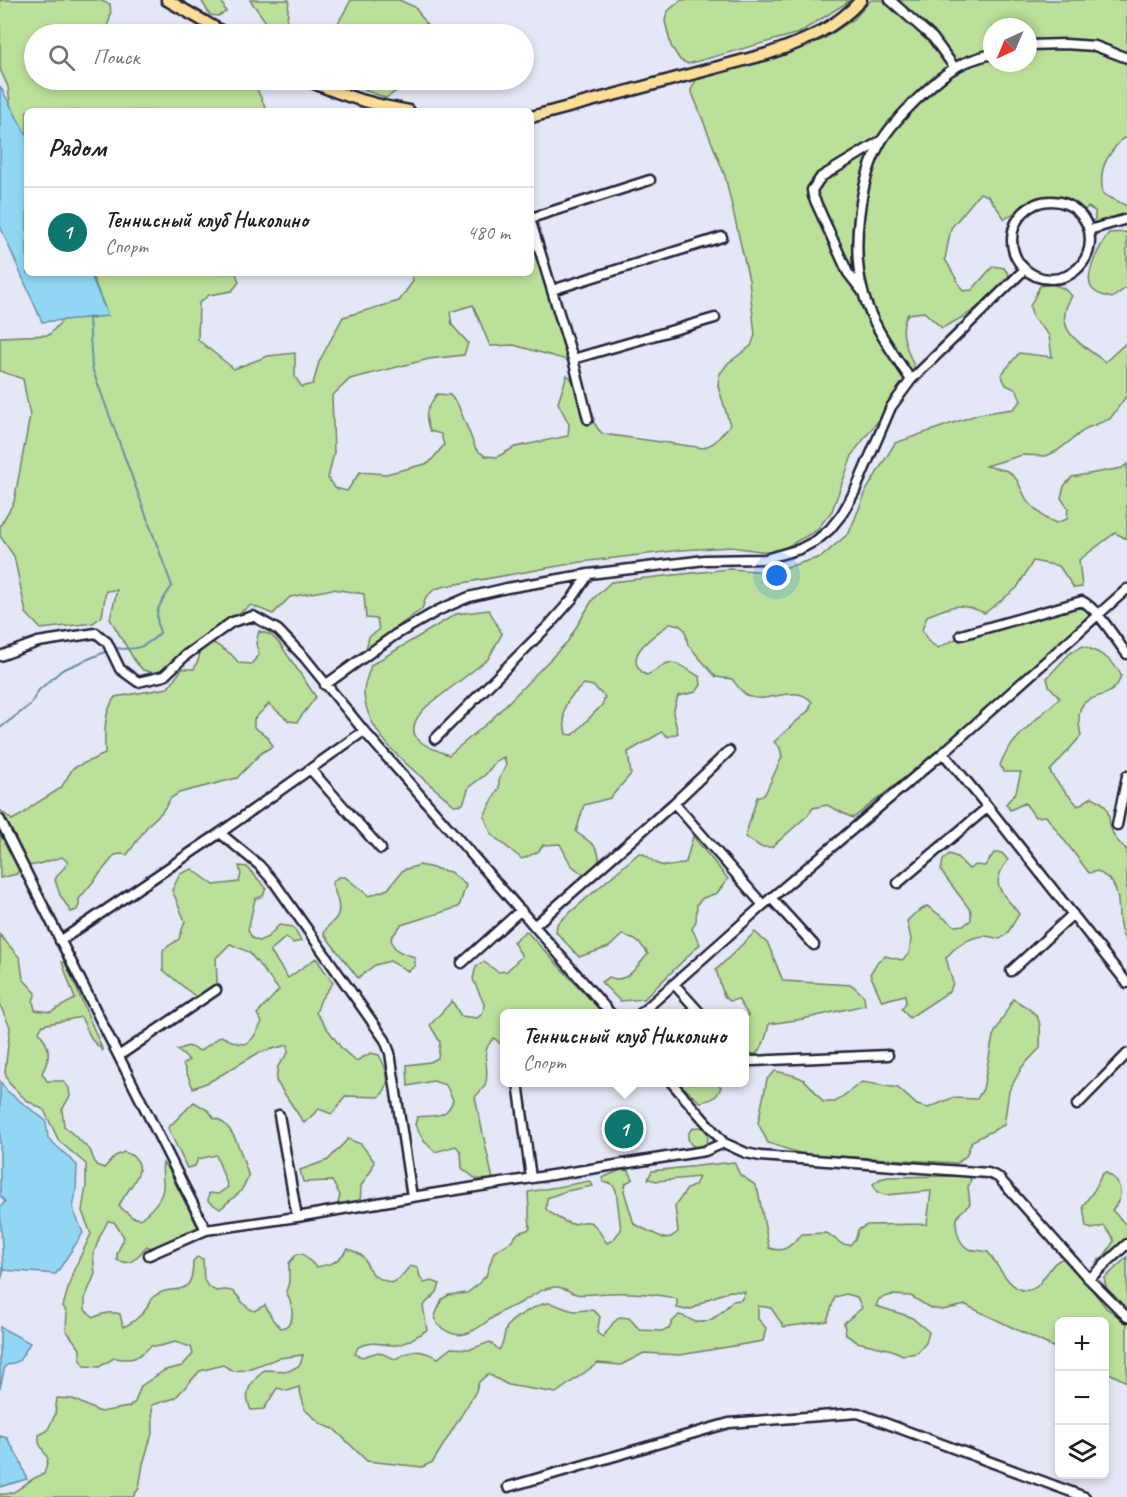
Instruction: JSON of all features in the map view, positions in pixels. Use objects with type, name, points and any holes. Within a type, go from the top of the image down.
[{"type":"main road","points":[[167,0],[209,24]]},
{"type":"main road","points":[[534,116],[766,54],[802,42],[832,26],[847,15],[861,0]]},
{"type":"main road","points":[[332,90],[374,105],[392,108]]},
{"type":"street","points":[[890,0],[933,38],[955,68]]},
{"type":"street","points":[[1037,45],[1095,46],[1127,58]]},
{"type":"street","points":[[911,380],[884,338],[863,292],[848,273],[812,190],[821,177],[882,140],[919,99],[955,68],[983,57]]},
{"type":"street","points":[[863,292],[857,251],[860,206],[882,140]]},
{"type":"street","points":[[534,217],[650,180]]},
{"type":"street","points":[[1048,201],[1061,202],[1073,208],[1083,217],[1089,230],[1090,242],[1088,254],[1082,265],[1061,279],[1037,278],[1024,270],[1017,262],[1012,249],[1011,236],[1019,217],[1034,204],[1048,201]]},
{"type":"street","points":[[1089,230],[1127,219]]},
{"type":"street","points":[[534,232],[573,359],[588,418]]},
{"type":"street","points":[[552,290],[722,237]]},
{"type":"street","points":[[325,685],[395,635],[439,610],[469,597],[589,574],[705,561],[765,559],[800,549],[817,540],[842,514],[855,491],[891,407],[911,380],[1024,270]]},
{"type":"street","points":[[573,359],[715,318]]},
{"type":"street","points":[[435,739],[549,624],[572,599],[589,574]]},
{"type":"street","points":[[646,1009],[771,898],[943,753],[1127,589]]},
{"type":"street","points":[[960,635],[1082,602],[1088,604],[1098,615],[1127,654]]},
{"type":"street","points":[[0,656],[38,642],[96,633],[107,642],[120,669],[138,682],[164,676],[186,655],[232,622],[253,616],[278,630],[304,657],[364,731],[607,1009]]},
{"type":"street","points":[[60,941],[220,833],[364,731]]},
{"type":"street","points":[[534,926],[729,752]]},
{"type":"street","points":[[943,753],[1127,983]]},
{"type":"street","points":[[311,770],[381,849]]},
{"type":"street","points":[[1117,825],[1127,777]]},
{"type":"street","points":[[674,803],[763,905]]},
{"type":"street","points":[[898,883],[988,807]]},
{"type":"street","points":[[0,820],[206,1230]]},
{"type":"street","points":[[220,833],[259,865],[274,882],[385,1040],[390,1053],[412,1197]]},
{"type":"street","points":[[771,898],[814,945]]},
{"type":"street","points":[[462,963],[521,910]]},
{"type":"street","points":[[1011,971],[1073,914]]},
{"type":"street","points":[[674,984],[696,1009]]},
{"type":"street","points":[[120,1055],[216,990]]},
{"type":"street","points":[[1077,1105],[1127,1054]]},
{"type":"street","points":[[749,1060],[888,1055]]},
{"type":"street","points":[[519,1087],[531,1178]]},
{"type":"street","points":[[674,1087],[724,1143],[760,1156],[988,1173],[998,1178],[1089,1279],[1127,1317]]},
{"type":"street","points":[[279,1115],[297,1217]]},
{"type":"street","points":[[149,1255],[206,1230],[705,1151],[724,1143]]},
{"type":"street","points":[[1089,1279],[1127,1244]]},
{"type":"street","points":[[508,1487],[729,1423],[858,1413],[1085,1497]]},
{"type":"green space","points":[[0,0],[98,0],[110,4],[111,14],[108,24],[24,24],[24,90],[257,90],[266,108],[24,108],[24,166],[15,144],[8,87],[0,69]]},
{"type":"green space","points":[[201,0],[221,0],[226,12],[218,16],[210,15]]},
{"type":"green space","points":[[250,0],[289,0],[287,21],[290,24],[266,24]]},
{"type":"green space","points":[[351,0],[399,0],[415,7],[426,24],[338,24]]},
{"type":"green space","points":[[681,0],[851,0],[799,33],[688,64],[680,60],[671,46],[665,21],[667,12]]},
{"type":"green space","points":[[871,0],[1127,0],[1127,138],[1122,139],[1108,158],[1103,170],[1102,185],[1103,194],[1127,206],[1127,222],[1100,230],[1089,224],[1095,219],[1095,211],[1088,207],[1082,212],[1050,202],[1042,205],[1036,199],[1005,219],[988,196],[980,193],[951,228],[945,259],[963,291],[972,290],[993,266],[1004,268],[1009,275],[1005,283],[990,299],[942,328],[924,312],[908,314],[903,328],[916,372],[853,453],[832,511],[816,531],[775,553],[731,547],[681,550],[581,562],[446,586],[435,589],[426,597],[422,609],[366,649],[369,637],[379,630],[377,619],[366,618],[364,594],[333,589],[290,597],[273,614],[251,605],[183,650],[165,669],[154,673],[143,670],[135,661],[110,619],[117,590],[106,591],[102,616],[93,623],[41,629],[26,613],[14,556],[0,536],[0,526],[14,502],[30,416],[23,379],[0,371],[0,337],[49,335],[69,313],[93,319],[105,308],[92,276],[237,276],[239,282],[232,291],[209,295],[199,303],[198,340],[234,369],[268,356],[295,353],[295,377],[302,387],[313,384],[319,362],[343,317],[399,301],[413,281],[412,276],[534,276],[534,240],[570,361],[514,345],[490,346],[473,305],[450,312],[452,325],[468,343],[464,355],[429,359],[350,379],[332,396],[334,453],[328,478],[335,488],[347,491],[360,472],[386,474],[429,463],[444,445],[441,434],[430,431],[427,420],[429,408],[437,394],[450,395],[458,405],[476,449],[485,456],[497,457],[515,447],[568,436],[569,424],[558,403],[567,375],[578,388],[592,420],[603,434],[704,448],[715,442],[730,425],[718,386],[719,375],[728,363],[751,346],[755,335],[749,280],[725,176],[691,90],[696,80],[822,40],[854,19]]},
{"type":"green space","points":[[364,90],[398,90],[386,98]]},
{"type":"green space","points":[[1127,232],[1127,287],[1112,298],[1100,294],[1091,287],[1090,275],[1094,259],[1109,233]]},
{"type":"green space","points":[[1052,284],[1063,288],[1072,296],[1064,318],[1066,327],[1078,342],[1105,362],[1127,342],[1127,395],[1110,419],[1087,428],[1057,451],[1046,456],[1022,455],[986,466],[1008,471],[1017,480],[1027,501],[1045,518],[1056,523],[1067,519],[1068,508],[1061,498],[1064,486],[1072,477],[1122,468],[1127,464],[1127,539],[1115,533],[1079,560],[1082,587],[1074,588],[1059,566],[1033,561],[1017,588],[985,613],[968,607],[956,606],[927,616],[922,630],[928,641],[938,648],[960,637],[1082,604],[1089,614],[1081,624],[923,763],[853,818],[827,805],[813,808],[772,847],[761,847],[745,837],[757,797],[765,794],[782,757],[780,748],[774,742],[809,710],[812,702],[805,696],[797,694],[752,698],[745,694],[732,679],[716,677],[688,645],[685,630],[671,623],[642,646],[636,661],[638,668],[646,675],[665,664],[676,664],[700,677],[701,685],[696,692],[678,696],[673,713],[678,733],[668,737],[662,732],[628,752],[631,774],[610,798],[584,805],[576,832],[597,849],[599,859],[598,865],[584,875],[571,865],[560,844],[543,845],[538,852],[522,859],[492,835],[484,816],[499,788],[499,780],[506,765],[504,757],[496,761],[485,775],[469,787],[463,804],[454,805],[384,741],[367,709],[364,692],[371,665],[456,614],[489,610],[502,634],[488,659],[426,707],[414,725],[414,732],[422,743],[449,755],[490,721],[568,641],[593,599],[611,582],[729,569],[770,572],[821,557],[849,533],[867,489],[895,443],[979,414],[1013,409],[1021,401],[1017,390],[1006,385],[1001,375],[1019,353],[1052,357],[1049,335],[1033,318],[1030,306],[1040,286]],"holes":[[[584,684],[593,686],[605,697],[602,705],[573,735],[566,734],[564,710],[568,701]]]},
{"type":"green space","points":[[259,631],[271,635],[280,644],[316,697],[297,722],[289,721],[269,704],[254,719],[254,727],[268,737],[272,747],[261,753],[237,778],[179,793],[171,798],[127,855],[115,855],[79,899],[77,910],[71,912],[60,895],[55,880],[68,862],[62,857],[35,865],[20,866],[17,874],[0,878],[0,810],[12,820],[61,788],[73,768],[105,754],[108,710],[115,697],[168,688],[182,669],[194,669],[199,658],[200,647],[209,640],[231,654],[239,663],[251,664],[259,655],[256,643]]},
{"type":"green space","points":[[1083,646],[1105,657],[1121,675],[1116,686],[1109,692],[1086,701],[1081,708],[1079,719],[1081,736],[1050,771],[1078,806],[1092,797],[1104,804],[1114,836],[1127,850],[1127,942],[1120,928],[1116,889],[1112,882],[1097,871],[1089,873],[1046,816],[1035,817],[1025,803],[1010,810],[1006,804],[1016,792],[1021,772],[1004,772],[1000,765],[1017,738],[1060,698],[1049,686],[1047,678],[1070,653]]},
{"type":"green space","points":[[693,836],[728,879],[717,893],[703,898],[697,904],[696,921],[692,929],[700,944],[644,999],[620,1001],[601,982],[609,977],[621,979],[631,973],[648,954],[643,947],[634,939],[622,935],[609,947],[579,957],[556,932],[557,924],[639,853],[663,866],[686,862]]},
{"type":"green space","points":[[994,853],[1002,853],[1008,860],[998,882],[1003,894],[1019,914],[1007,934],[1000,939],[980,936],[963,943],[954,950],[946,958],[953,983],[950,991],[909,1018],[902,1009],[906,1002],[905,995],[882,1001],[870,974],[878,961],[885,956],[902,960],[909,954],[911,939],[907,921],[927,906],[955,926],[964,925],[971,920],[971,911],[941,871],[943,860],[949,854],[957,857],[969,869],[976,865],[985,866]]},
{"type":"green space","points":[[420,865],[450,872],[466,885],[459,907],[401,925],[391,938],[396,949],[415,957],[415,966],[408,971],[390,961],[375,965],[358,978],[324,934],[339,910],[332,883],[338,877],[345,877],[369,896],[388,889],[403,870]]},
{"type":"green space","points":[[239,866],[247,867],[266,888],[263,896],[255,899],[248,930],[252,938],[259,941],[268,937],[279,925],[293,927],[301,941],[293,943],[286,937],[270,951],[288,978],[316,958],[333,983],[321,999],[316,1013],[342,1049],[356,1061],[371,1053],[379,1055],[386,1071],[387,1082],[379,1097],[346,1096],[332,1114],[319,1109],[304,1123],[276,1081],[278,1066],[288,1053],[288,1045],[260,1052],[209,1082],[193,1088],[183,1064],[189,1060],[177,1050],[188,1046],[200,1051],[221,1036],[242,1044],[250,1041],[262,1022],[257,1014],[279,990],[249,952],[230,944],[216,958],[217,983],[204,995],[196,997],[163,970],[163,950],[179,939],[185,921],[172,890],[180,874],[192,869],[214,885],[239,882],[241,874]]},
{"type":"green space","points":[[526,931],[599,1009],[500,1009],[500,1043],[494,1038],[486,1050],[487,1078],[482,1090],[475,1097],[493,1180],[476,1179],[462,1168],[461,1152],[456,1146],[435,1152],[424,1141],[415,1125],[417,1117],[439,1115],[447,1110],[453,1100],[446,1085],[433,1081],[408,1086],[407,1065],[430,1062],[438,1058],[440,1042],[430,1025],[452,1001],[461,1016],[477,1018],[483,1013],[484,1004],[473,979],[476,966],[484,962],[498,972],[507,971],[522,956],[513,942]]},
{"type":"green space","points":[[755,932],[768,944],[783,981],[852,985],[864,996],[865,1005],[769,1024],[765,1040],[759,1051],[756,1054],[749,1053],[749,1009],[744,1009],[738,999],[730,1001],[724,996],[716,970]]},
{"type":"green space","points":[[0,935],[20,958],[23,979],[36,993],[33,1001],[35,1010],[51,1012],[75,999],[62,962],[65,961],[103,1051],[92,1040],[81,1017],[43,1025],[39,1032],[48,1047],[47,1062],[42,1073],[47,1081],[63,1081],[69,1088],[70,1096],[62,1110],[64,1126],[90,1150],[96,1165],[104,1168],[115,1156],[124,1152],[134,1157],[139,1163],[137,1177],[119,1206],[132,1217],[140,1219],[158,1201],[163,1188],[163,1163],[172,1173],[198,1227],[196,1234],[154,1251],[147,1246],[134,1260],[127,1263],[117,1260],[124,1237],[114,1222],[108,1221],[93,1255],[95,1274],[85,1298],[85,1310],[94,1317],[107,1313],[120,1314],[123,1327],[136,1320],[144,1312],[153,1297],[185,1287],[192,1274],[193,1261],[197,1257],[203,1259],[204,1278],[207,1285],[216,1291],[225,1290],[235,1293],[248,1308],[254,1311],[265,1305],[273,1320],[281,1328],[290,1323],[292,1318],[292,1307],[286,1292],[289,1282],[289,1263],[297,1254],[303,1254],[316,1267],[326,1265],[337,1260],[348,1249],[364,1257],[370,1270],[382,1280],[392,1283],[399,1279],[410,1266],[418,1268],[424,1283],[432,1281],[440,1284],[437,1292],[423,1306],[427,1330],[401,1344],[374,1343],[358,1347],[355,1354],[362,1357],[378,1352],[395,1359],[416,1351],[438,1358],[451,1348],[471,1349],[490,1342],[499,1350],[508,1325],[521,1315],[545,1303],[573,1311],[595,1311],[600,1317],[597,1333],[603,1337],[620,1317],[629,1318],[640,1330],[661,1331],[669,1329],[679,1315],[699,1322],[710,1320],[732,1301],[741,1300],[745,1292],[730,1291],[686,1310],[677,1308],[677,1299],[662,1296],[624,1293],[580,1295],[561,1287],[555,1287],[541,1291],[463,1334],[446,1331],[437,1324],[435,1316],[442,1299],[449,1295],[467,1293],[475,1287],[486,1276],[494,1252],[511,1242],[518,1233],[530,1229],[528,1192],[590,1181],[593,1186],[566,1191],[547,1198],[546,1209],[569,1223],[587,1221],[592,1223],[607,1243],[613,1240],[621,1230],[616,1190],[612,1184],[603,1182],[602,1178],[621,1170],[629,1171],[633,1179],[626,1183],[624,1191],[634,1224],[663,1238],[671,1237],[678,1232],[675,1206],[687,1189],[695,1185],[699,1177],[657,1181],[648,1179],[652,1171],[734,1162],[740,1175],[754,1184],[758,1191],[769,1248],[779,1250],[787,1247],[802,1234],[827,1233],[842,1244],[850,1245],[856,1238],[858,1230],[867,1225],[927,1224],[931,1191],[885,1195],[877,1192],[873,1184],[888,1177],[965,1174],[971,1179],[968,1187],[970,1204],[959,1214],[956,1223],[962,1243],[969,1249],[988,1252],[1008,1280],[1021,1290],[1036,1287],[1059,1260],[1065,1258],[1072,1263],[1106,1308],[1127,1323],[1127,1382],[1109,1373],[1109,1317],[1055,1317],[1055,1348],[966,1305],[942,1310],[930,1308],[911,1296],[891,1295],[879,1299],[876,1306],[911,1317],[929,1332],[926,1343],[917,1353],[903,1355],[892,1350],[857,1342],[846,1335],[844,1323],[862,1308],[857,1297],[846,1294],[835,1297],[827,1321],[784,1327],[771,1308],[758,1306],[758,1319],[766,1328],[763,1341],[680,1355],[644,1353],[621,1365],[598,1363],[556,1393],[508,1385],[488,1374],[479,1382],[475,1393],[433,1462],[422,1467],[367,1461],[334,1429],[323,1425],[305,1410],[299,1387],[288,1391],[277,1388],[264,1409],[251,1410],[247,1398],[248,1392],[259,1375],[264,1370],[289,1371],[300,1365],[303,1355],[279,1358],[245,1370],[233,1371],[223,1365],[200,1371],[175,1398],[152,1405],[153,1430],[139,1488],[133,1497],[0,1497],[0,1494],[17,1490],[37,1476],[44,1474],[48,1459],[39,1443],[39,1435],[47,1431],[55,1415],[57,1398],[73,1399],[100,1412],[129,1407],[135,1402],[141,1386],[165,1370],[182,1366],[193,1354],[191,1347],[175,1342],[151,1346],[134,1358],[114,1358],[99,1367],[84,1366],[80,1358],[80,1349],[66,1330],[67,1313],[63,1306],[73,1272],[91,1234],[82,1211],[86,1186],[86,1164],[59,1141],[44,1110],[26,1100],[9,1083],[5,1072],[10,1027],[0,1005]]},
{"type":"green space","points":[[1013,999],[1030,1009],[1038,1018],[1040,1048],[1022,1067],[1009,1091],[1004,1125],[972,1141],[966,1156],[957,1163],[802,1154],[768,1143],[758,1123],[767,1079],[775,1071],[804,1080],[823,1102],[835,1102],[862,1082],[898,1088],[917,1105],[928,1108],[952,1098],[977,1099],[983,1089],[993,1036]]},
{"type":"green space","points":[[683,1087],[721,1087],[714,1098],[700,1102]]},
{"type":"green space","points":[[194,1102],[209,1111],[214,1118],[227,1127],[237,1142],[249,1177],[240,1192],[220,1209],[208,1201],[209,1193],[218,1194],[228,1187],[216,1155],[198,1159],[195,1166],[187,1168],[168,1128]]},
{"type":"green space","points":[[698,1127],[705,1130],[708,1137],[705,1144],[698,1147],[691,1144],[688,1137],[691,1130]]},
{"type":"green space","points":[[348,1139],[361,1144],[374,1161],[372,1169],[361,1186],[360,1204],[353,1210],[338,1203],[340,1195],[332,1181],[303,1182],[300,1170],[328,1160]]},
{"type":"green space","points":[[1105,1172],[1115,1180],[1120,1189],[1119,1199],[1112,1210],[1127,1226],[1127,1245],[1099,1267],[1096,1262],[1105,1255],[1114,1241],[1104,1226],[1092,1229],[1086,1227],[1083,1206]]},
{"type":"green space","points":[[1127,1257],[1127,1310],[1107,1290],[1104,1279]]},
{"type":"water","points":[[0,86],[24,130],[24,276],[91,276],[108,316],[42,322],[0,226]]},
{"type":"water","points":[[0,1081],[7,1091],[46,1121],[48,1138],[77,1165],[73,1209],[83,1233],[56,1274],[3,1270],[0,1207],[5,1202],[0,1195]]},
{"type":"water","points":[[0,1327],[30,1343],[19,1361],[5,1366],[0,1388]]},
{"type":"water","points":[[0,1436],[7,1438],[20,1460],[27,1479],[0,1487]]},
{"type":"waterway","points":[[89,317],[92,368],[172,586],[158,608],[160,633],[140,647],[116,648]]},
{"type":"waterway","points":[[0,728],[30,705],[39,690],[62,670],[105,652]]},
{"type":"waterway","points":[[0,1282],[4,1269]]},
{"type":"place","name":"Теннисный клуб Николино","points":[[624,1129]]}]
